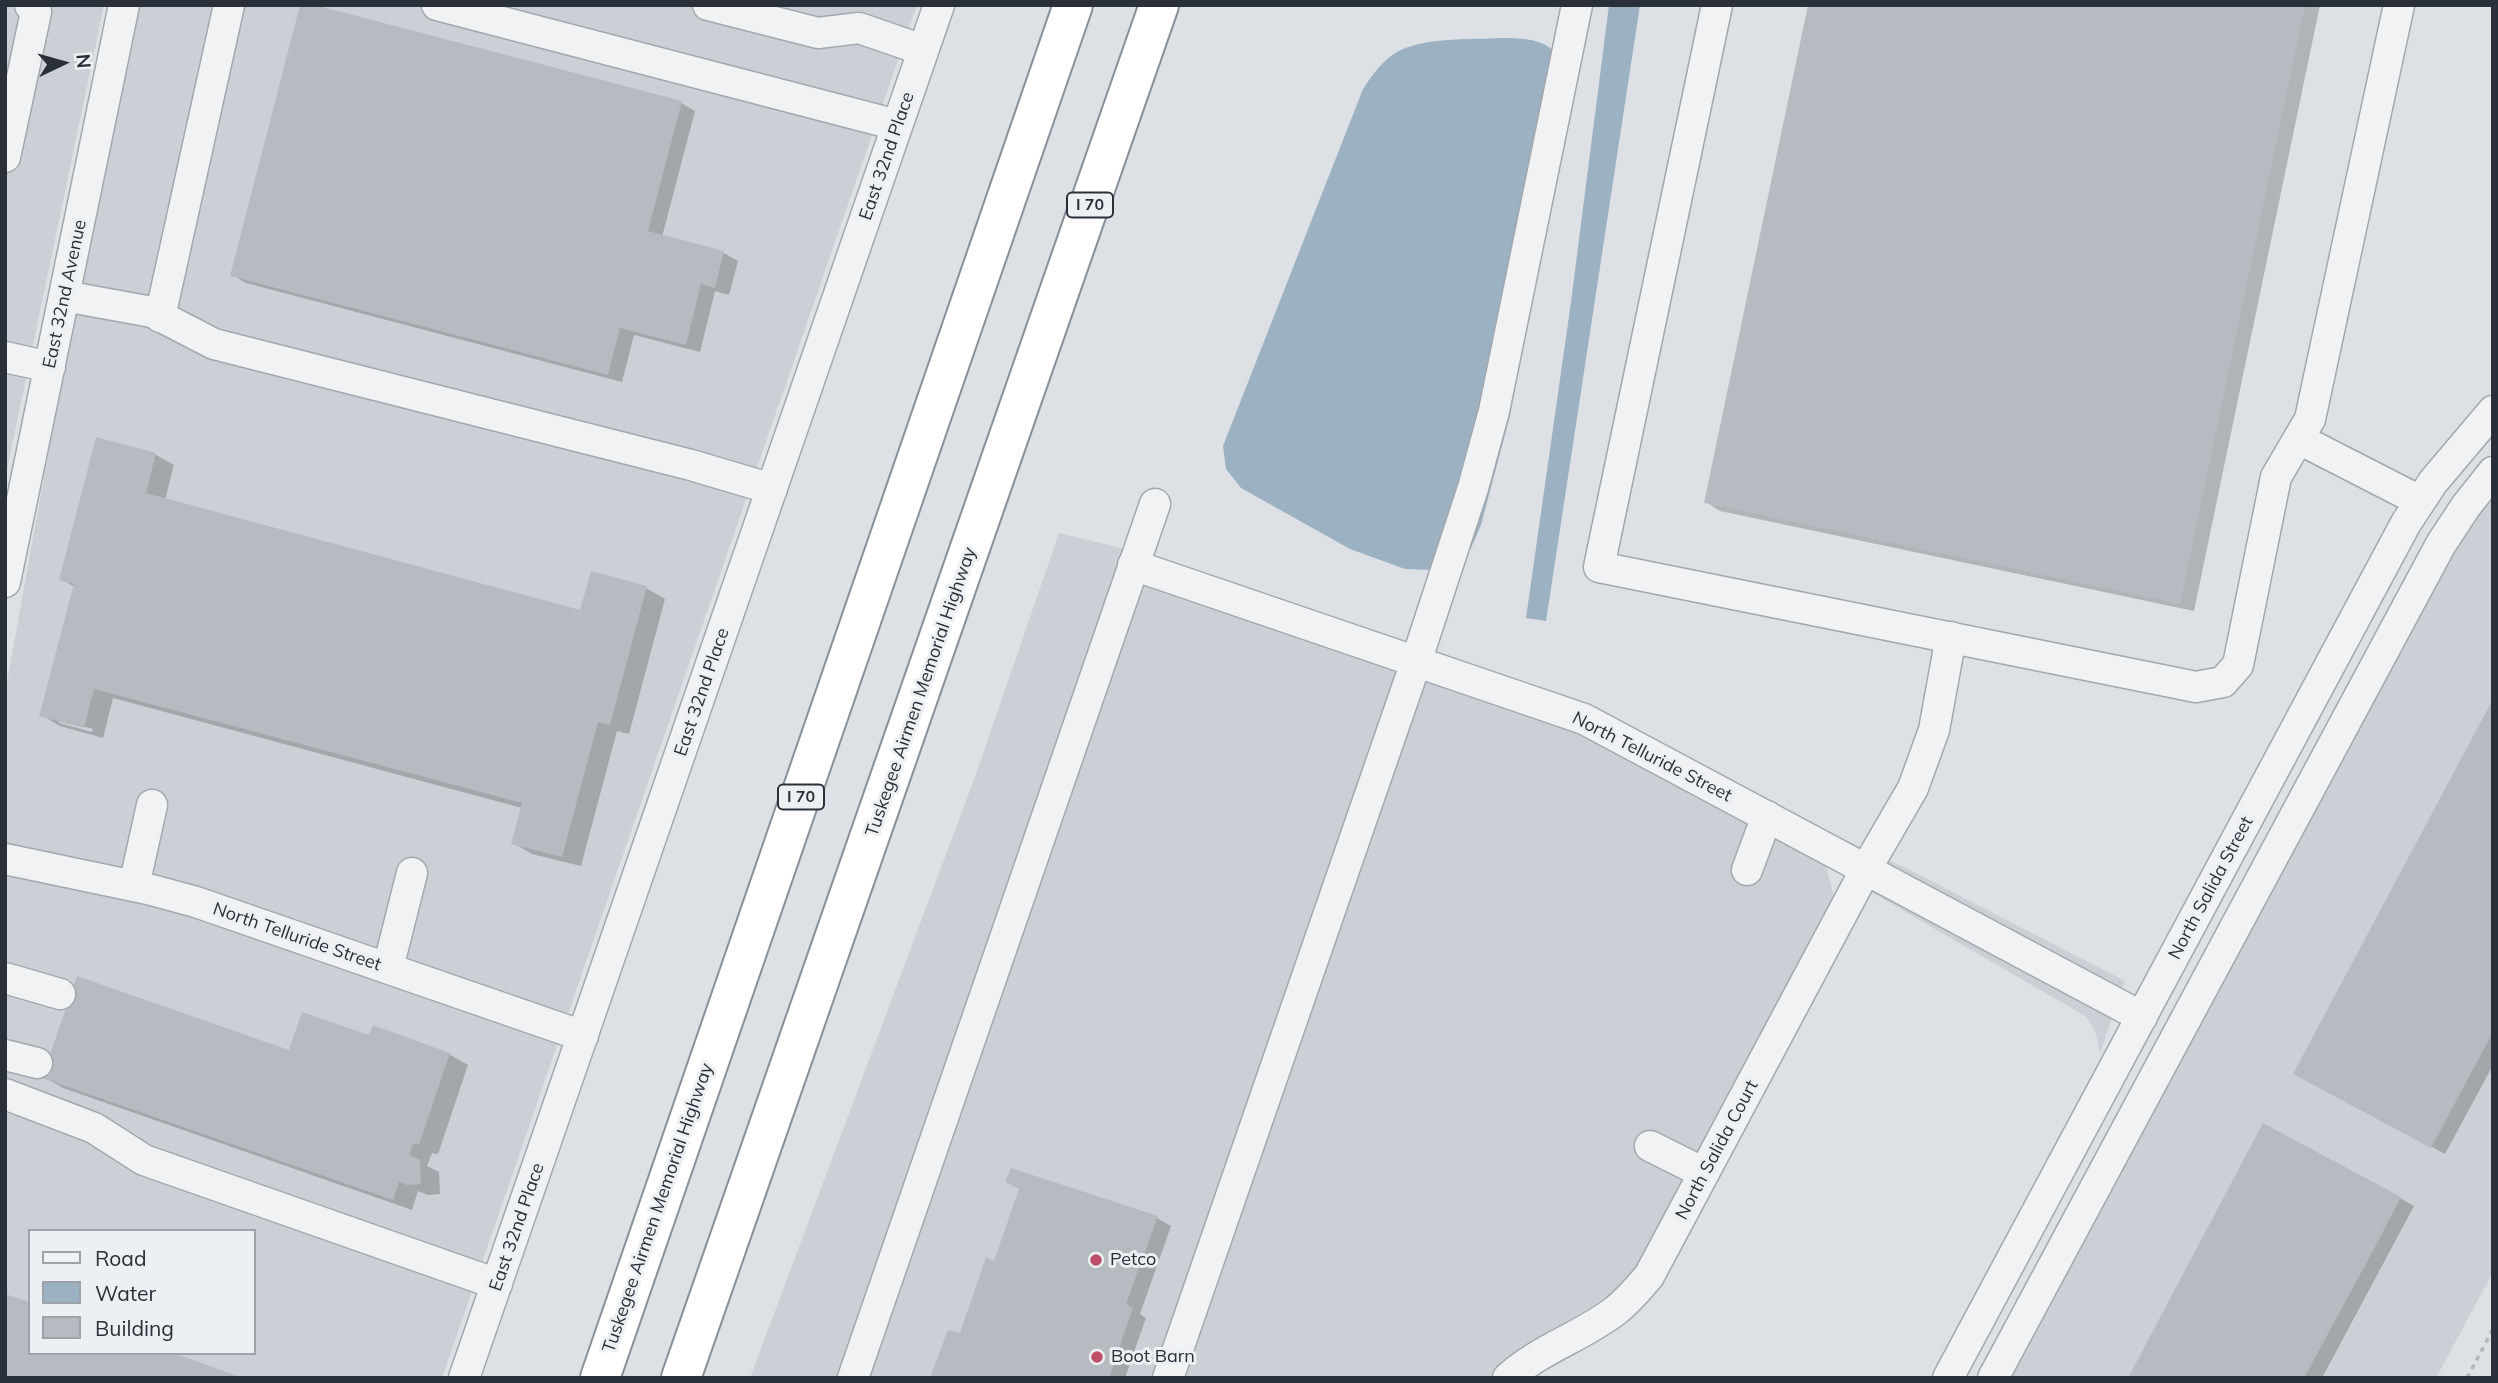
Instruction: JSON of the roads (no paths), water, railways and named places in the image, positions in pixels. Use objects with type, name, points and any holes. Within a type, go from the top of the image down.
[{"type":"highway","points":[[1000,215],[1066,5]]},
{"type":"highway","name":"Tuskegee Airmen Memorial Highway","points":[[600,1378],[1073,5]]},
{"type":"highway","name":"Tuskegee Airmen Memorial Highway","points":[[681,1378],[1158,5]]},
{"type":"highway","points":[[1021,405],[1186,5]]},
{"type":"street","points":[[5,157],[36,12],[30,5]]},
{"type":"street","name":"East 32nd Avenue","points":[[5,582],[124,5]]},
{"type":"street","points":[[159,317],[229,5]]},
{"type":"street","points":[[437,5],[897,125]]},
{"type":"street","points":[[708,5],[818,33],[859,28],[923,50]]},
{"type":"street","name":"East 32nd Place","points":[[464,1378],[939,5]]},
{"type":"street","points":[[1167,1378],[1416,662],[1473,488],[1494,411],[1577,5]]},
{"type":"street","points":[[1717,5],[1599,566],[2196,687],[2223,682],[2238,665],[2276,477],[2310,419],[2399,5]]},
{"type":"street","points":[[64,296],[152,312],[214,344],[678,461],[772,489]]},
{"type":"street","points":[[5,357],[50,366]]},
{"type":"street","name":"North Salida Street","points":[[1948,1378],[2406,523],[2448,463],[2493,411]]},
{"type":"street","points":[[2299,439],[2420,501]]},
{"type":"street","points":[[1993,1378],[2441,544],[2493,472]]},
{"type":"street","points":[[853,1378],[1155,504]]},
{"type":"street","name":"North Telluride Street","points":[[1133,565],[1584,719],[2142,1017]]},
{"type":"street","name":"North Salida Court","points":[[1508,1378],[1535,1356],[1594,1325],[1634,1295],[1649,1276],[1866,869],[1913,788],[1934,730],[1951,637]]},
{"type":"street","points":[[134,886],[152,805]]},
{"type":"street","points":[[1747,870],[1767,816]]},
{"type":"street","name":"North Telluride Street","points":[[5,859],[196,902],[583,1036]]},
{"type":"street","points":[[388,968],[412,873]]},
{"type":"street","points":[[5,978],[60,994]]},
{"type":"street","points":[[5,1055],[37,1063]]},
{"type":"street","points":[[5,1094],[94,1129],[145,1160],[497,1284]]},
{"type":"street","points":[[1650,1146],[1704,1173]]},
{"type":"water","points":[[1609,5],[1640,5],[1546,621],[1526,618],[1571,302]]},
{"type":"water","points":[[1503,38],[1538,42],[1552,50],[1561,65],[1563,88],[1510,416],[1481,525],[1471,548],[1452,565],[1431,570],[1405,569],[1350,549],[1241,488],[1226,469],[1223,446],[1363,89],[1369,80],[1391,56],[1415,45],[1445,40]]},
{"type":"place","name":"Petco","points":[[1096,1260]]},
{"type":"place","name":"Boot Barn","points":[[1097,1357]]}]
